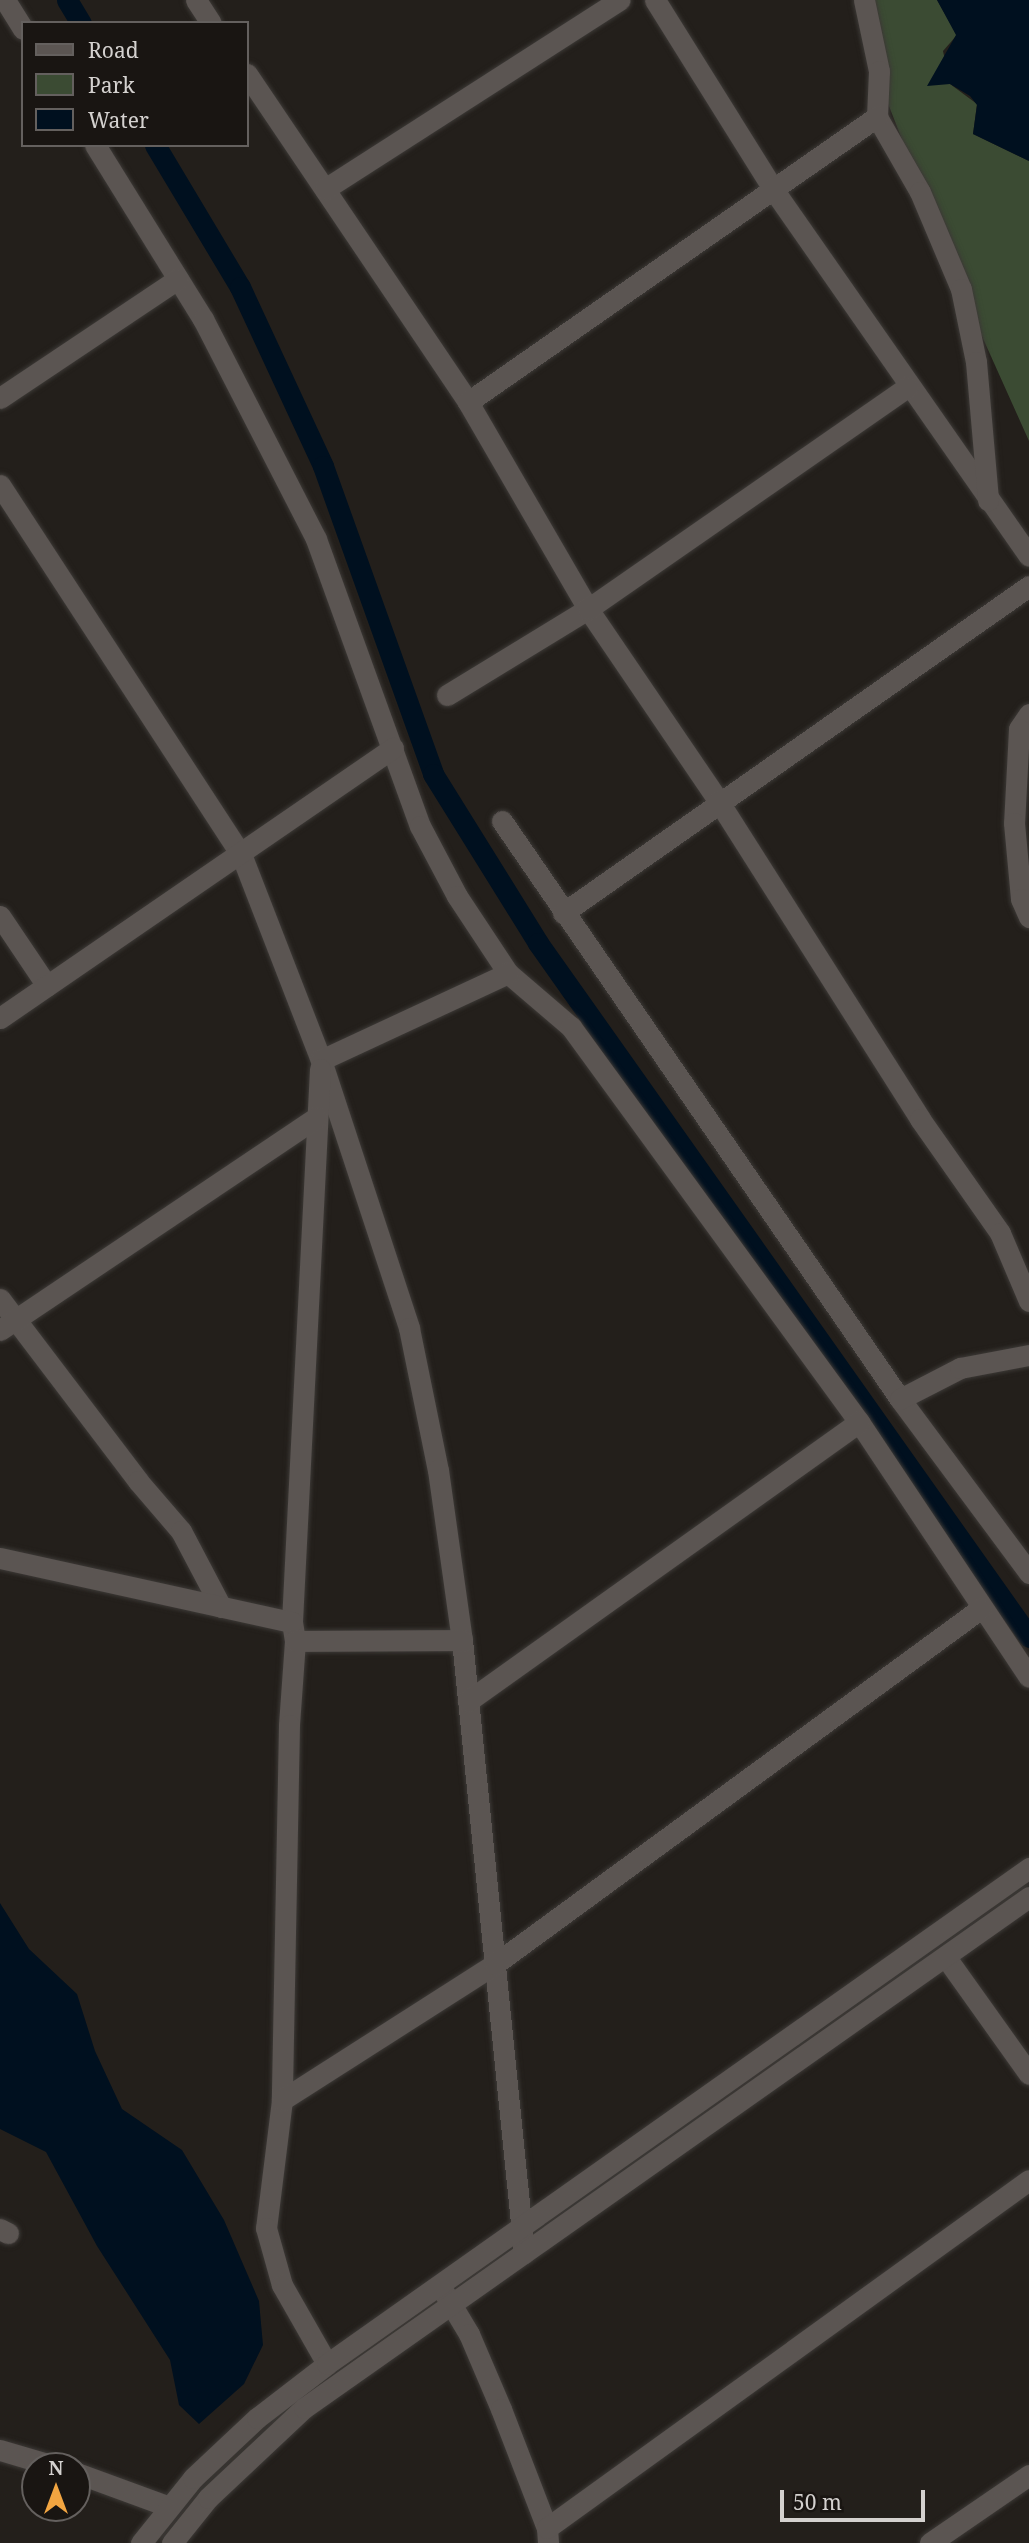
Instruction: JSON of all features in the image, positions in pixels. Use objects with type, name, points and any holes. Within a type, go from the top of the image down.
[{"type":"street","points":[[5,0],[21,26]]},
{"type":"street","points":[[325,189],[619,0]]},
{"type":"street","points":[[655,0],[773,189],[907,387],[1029,556]]},
{"type":"street","points":[[864,0],[879,71],[877,117],[920,192],[961,289],[976,362],[988,500]]},
{"type":"street","points":[[200,2],[210,21]]},
{"type":"street","points":[[248,75],[468,402],[587,609],[719,802],[920,1119],[1000,1233],[1029,1301]]},
{"type":"street","points":[[468,402],[877,117]]},
{"type":"street","points":[[96,147],[231,370],[316,539],[420,826],[457,896],[508,973],[571,1027],[859,1422],[980,1609],[1029,1677]]},
{"type":"street","points":[[0,398],[178,279]]},
{"type":"street","points":[[447,695],[587,609],[907,387]]},
{"type":"street","points":[[0,485],[241,854],[321,1060],[409,1328],[438,1470],[462,1640],[524,2253]]},
{"type":"street","points":[[564,913],[1029,586]]},
{"type":"street","points":[[1029,714],[1019,729],[1014,823],[1021,899],[1029,918]]},
{"type":"street","points":[[0,1018],[393,748]]},
{"type":"street","points":[[502,821],[900,1399],[1029,1573]]},
{"type":"street","points":[[0,916],[47,986]]},
{"type":"street","points":[[321,1060],[508,973]]},
{"type":"street","points":[[321,1060],[315,1118],[289,1725],[282,2100],[267,2228],[271,2257],[282,2286],[327,2364]]},
{"type":"street","points":[[9,1324],[315,1118]]},
{"type":"street","points":[[0,1299],[9,1324],[181,1531],[221,1607]]},
{"type":"street","points":[[900,1399],[960,1368],[1029,1355]]},
{"type":"street","points":[[468,1701],[859,1422]]},
{"type":"street","points":[[0,1558],[221,1607],[294,1632],[462,1640]]},
{"type":"street","points":[[282,2100],[495,1964],[980,1609]]},
{"type":"street","points":[[172,2543],[208,2498],[298,2400],[327,2364],[1029,1868]]},
{"type":"street","points":[[141,2543],[166,2506],[192,2478],[298,2400],[453,2304],[947,1959],[1029,1897]]},
{"type":"street","points":[[947,1959],[1029,2074]]},
{"type":"street","points":[[439,2286],[453,2304],[547,2535],[1029,2180]]},
{"type":"street","points":[[0,2450],[21,2456]]},
{"type":"street","points":[[91,2478],[166,2506]]},
{"type":"street","points":[[930,2543],[1027,2479]]},
{"type":"green space","points":[[860,0],[937,0],[957,35],[943,51],[950,84],[977,104],[973,134],[1029,161],[1029,441],[954,274],[882,88]]},
{"type":"water","points":[[937,0],[1029,0],[1029,161],[973,134],[977,105],[970,96],[950,84],[927,86],[956,35]]},
{"type":"water","points":[[0,1903],[29,1949],[77,1994],[95,2051],[122,2109],[182,2150],[224,2220],[259,2301],[263,2345],[244,2384],[199,2424],[179,2405],[170,2360],[97,2246],[46,2152],[0,2129]]},
{"type":"waterway","points":[[67,0],[80,21]]},
{"type":"waterway","points":[[156,147],[240,287],[323,466],[433,774],[538,943],[1029,1637]]}]
